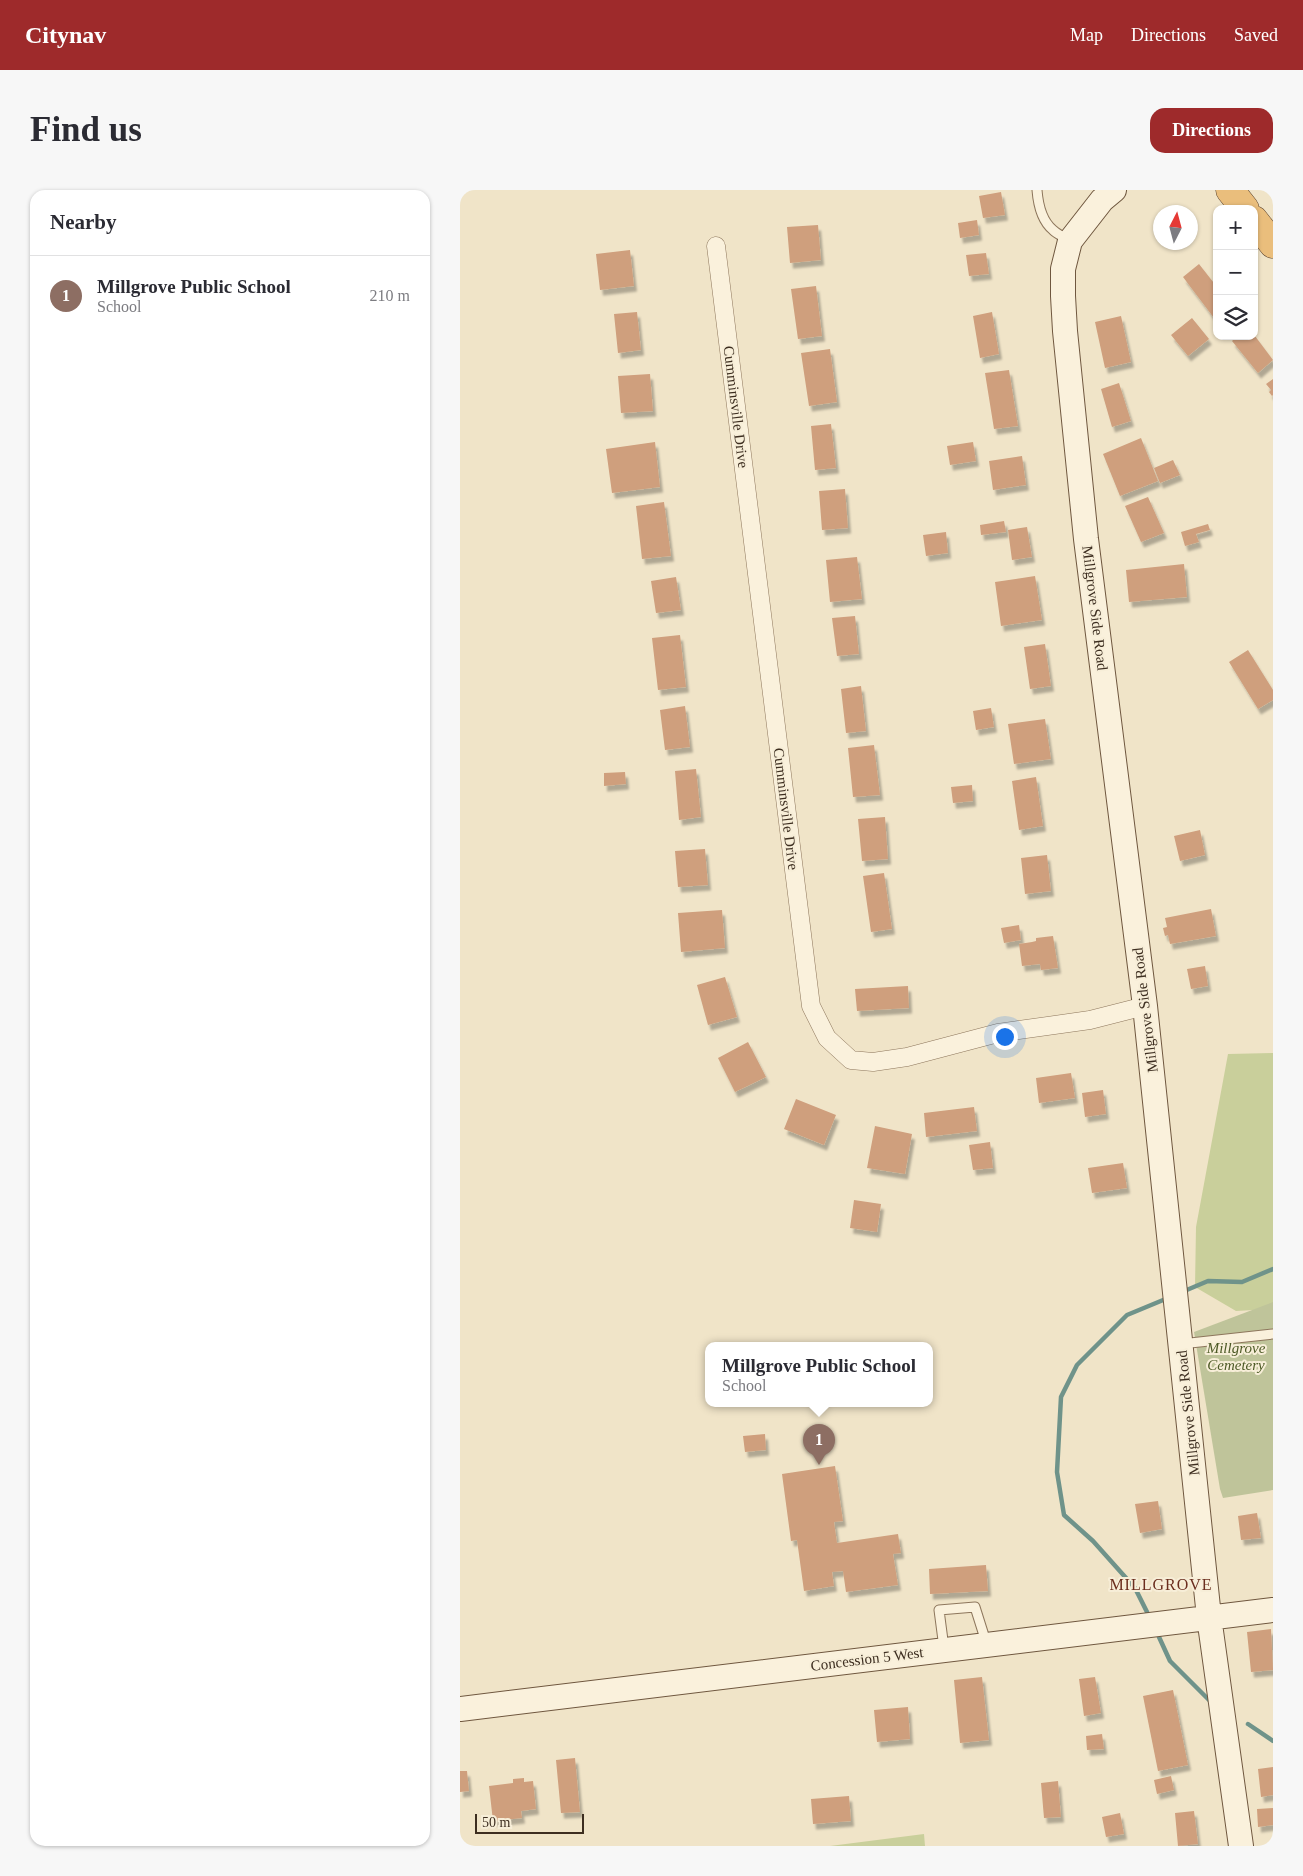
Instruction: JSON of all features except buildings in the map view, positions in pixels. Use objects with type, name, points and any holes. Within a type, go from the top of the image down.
[{"type":"highway","points":[[1230,190],[1242,205]]},
{"type":"highway","points":[[1258,225],[1273,244]]},
{"type":"main road","name":"Millgrove Side Road","points":[[1114,190],[1102,200],[1070,241],[1063,269],[1065,331],[1086,539],[1145,1006],[1210,1617],[1241,1846]]},
{"type":"main road","name":"Concession 5 West","points":[[460,1709],[1273,1610]]},
{"type":"street","name":"Cumminsville Drive","points":[[716,246],[811,1006],[827,1038],[851,1060],[873,1062],[907,1057],[998,1033],[1090,1020],[1145,1006]]},
{"type":"lane","points":[[1037,190],[1041,211],[1048,225],[1052,230],[1070,241]]},
{"type":"lane","points":[[1181,1344],[1273,1334]]},
{"type":"lane","points":[[944,1650],[939,1610],[975,1607],[987,1645]]},
{"type":"green space","points":[[1273,1053],[1273,1309],[1236,1311],[1195,1287],[1196,1227],[1228,1054]]},
{"type":"green space","name":"Millgrove Cemetery","points":[[1273,1302],[1273,1490],[1223,1498],[1194,1332]]},
{"type":"green space","points":[[924,1834],[925,1846],[830,1846]]},
{"type":"waterway","points":[[1182,1292],[1208,1281],[1242,1282],[1273,1269]]},
{"type":"waterway","points":[[1147,1612],[1135,1588],[1093,1541],[1064,1515],[1057,1472],[1061,1397],[1077,1365],[1127,1315],[1168,1298]]},
{"type":"waterway","points":[[1159,1637],[1170,1661],[1211,1702]]},
{"type":"waterway","points":[[1248,1724],[1273,1741]]},
{"type":"place","name":"Millgrove Public School","points":[[819,1465]]},
{"type":"district","name":"MILLGROVE","points":[[1161,1584]]}]
